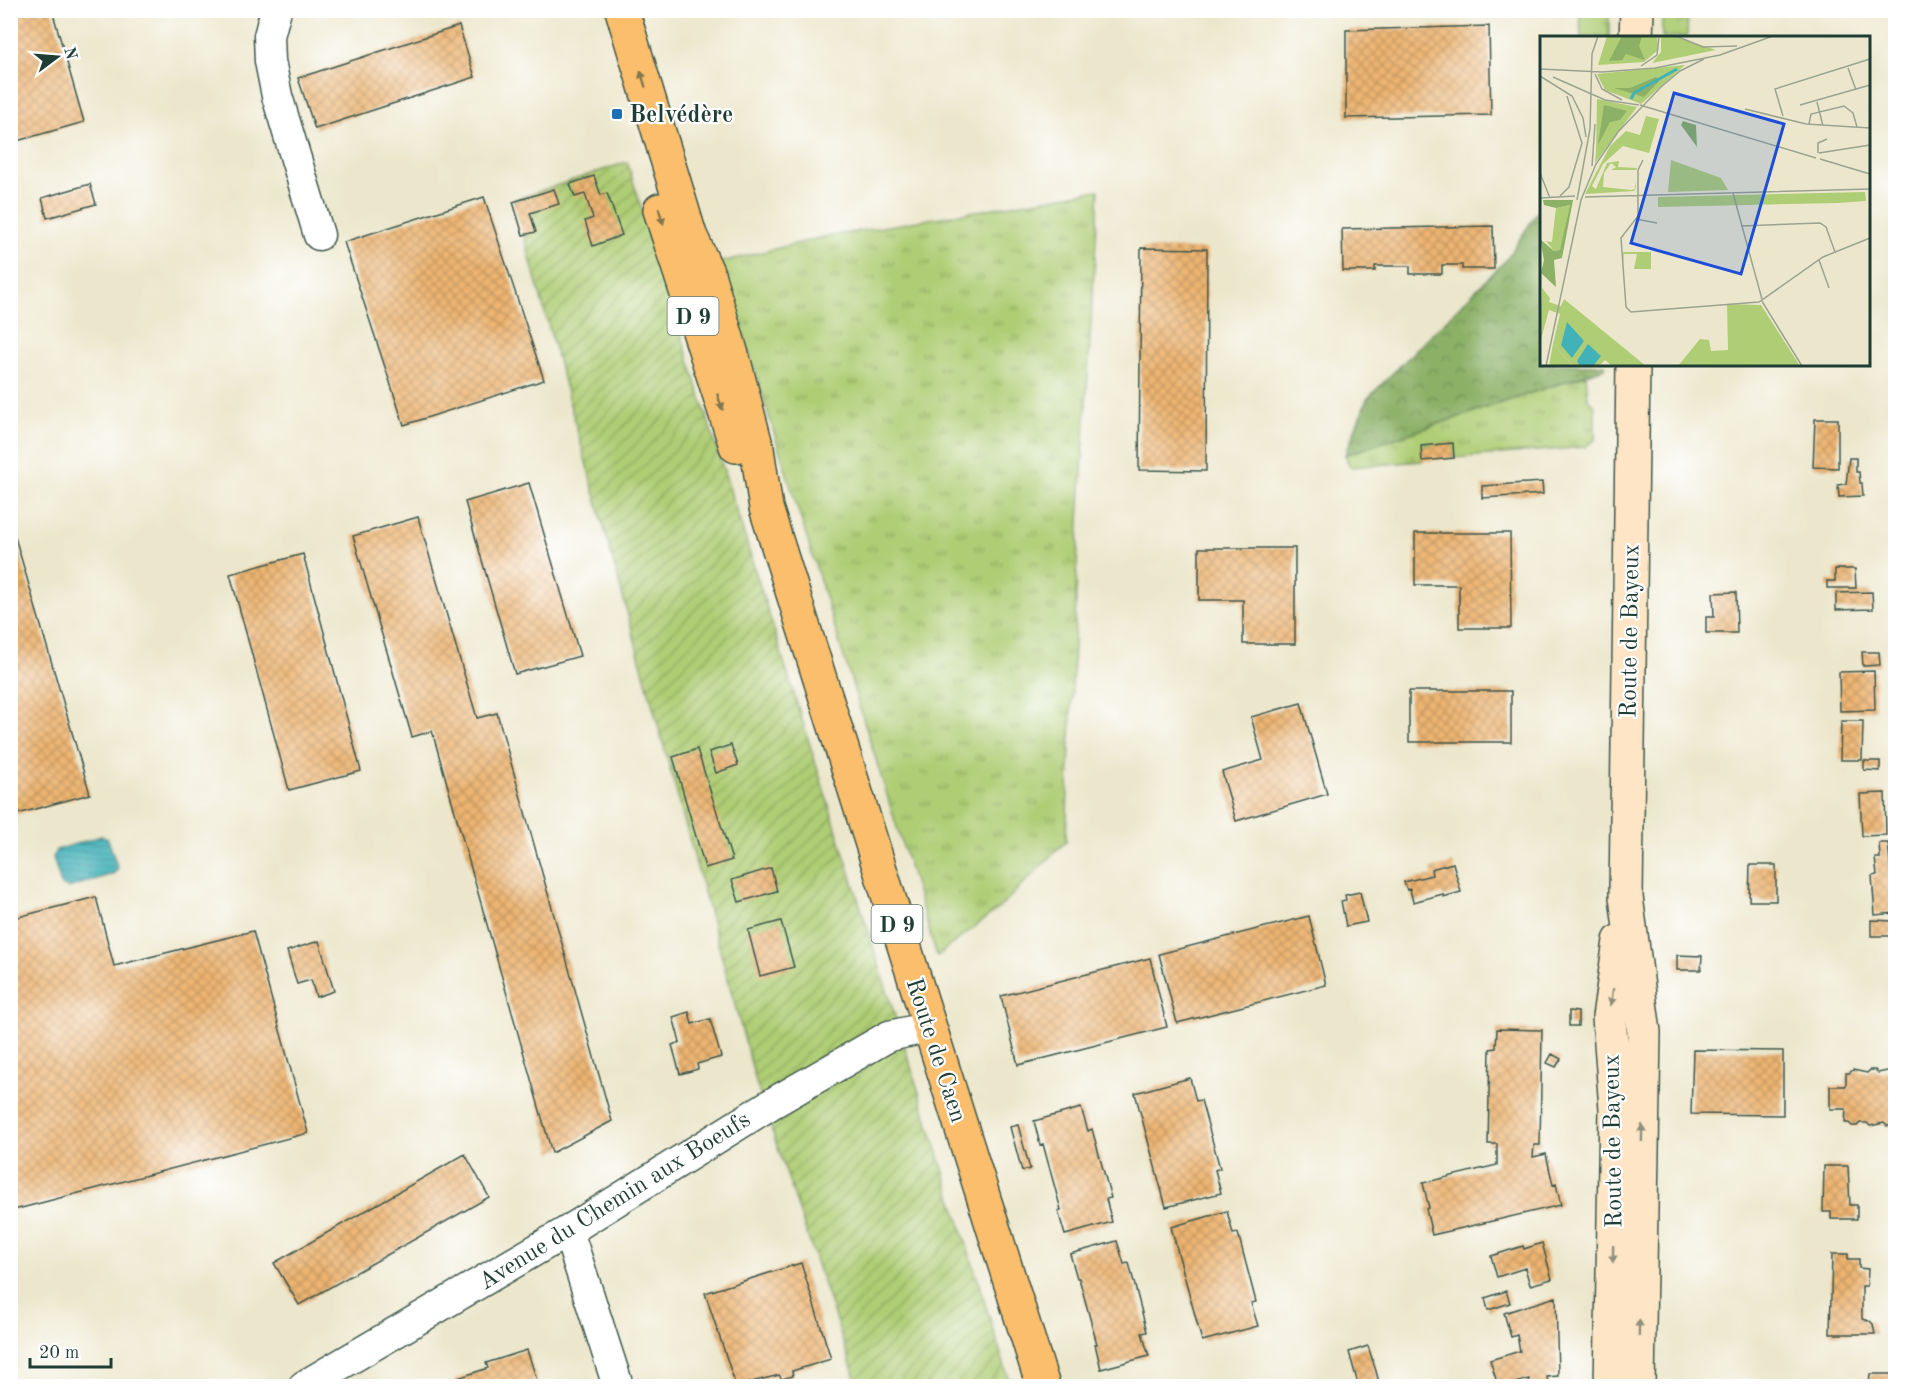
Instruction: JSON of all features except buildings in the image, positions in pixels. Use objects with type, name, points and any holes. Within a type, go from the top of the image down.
[{"type":"main road","name":"Route de Caen","points":[[598,10],[712,378],[739,455],[766,508]]},
{"type":"main road","name":"Route de Caen","points":[[622,10],[690,235],[708,274],[735,365],[757,449],[766,508],[1043,1386]]},
{"type":"main road","points":[[1636,36],[1637,10]]},
{"type":"main road","name":"Route de Bayeux","points":[[1611,1386],[1616,1109],[1609,1017],[1626,897],[1633,366]]},
{"type":"main road","name":"Route de Bayeux","points":[[1626,897],[1644,1032],[1638,1386]]},
{"type":"street","points":[[276,10],[269,36],[270,60],[277,96],[319,235]]},
{"type":"street","name":"Avenue du Chemin aux Boeufs","points":[[304,1386],[568,1231],[771,1104],[889,1036],[930,1027]]},
{"type":"street","points":[[568,1231],[618,1386]]},
{"type":"green space","points":[[1580,11],[1609,11],[1609,36],[1581,36]]},
{"type":"green space","points":[[1662,11],[1688,11],[1687,36],[1662,36]]},
{"type":"green space","points":[[627,162],[1011,1386],[858,1386],[758,1089],[514,200]]},
{"type":"green space","points":[[1099,190],[1079,521],[1066,841],[1000,907],[937,956],[721,262],[824,237]]},
{"type":"green space","points":[[1540,209],[1540,366],[1605,366],[1605,368],[1345,455],[1367,399],[1506,260]]},
{"type":"green space","points":[[1586,375],[1588,399],[1595,407],[1595,440],[1585,447],[1454,458],[1453,443],[1421,446],[1422,461],[1350,467],[1345,455]]},
{"type":"water","points":[[101,836],[108,839],[118,869],[113,874],[68,888],[61,885],[53,857],[56,850]]},
{"type":"place","name":"Belvédère","points":[[617,114]]}]
